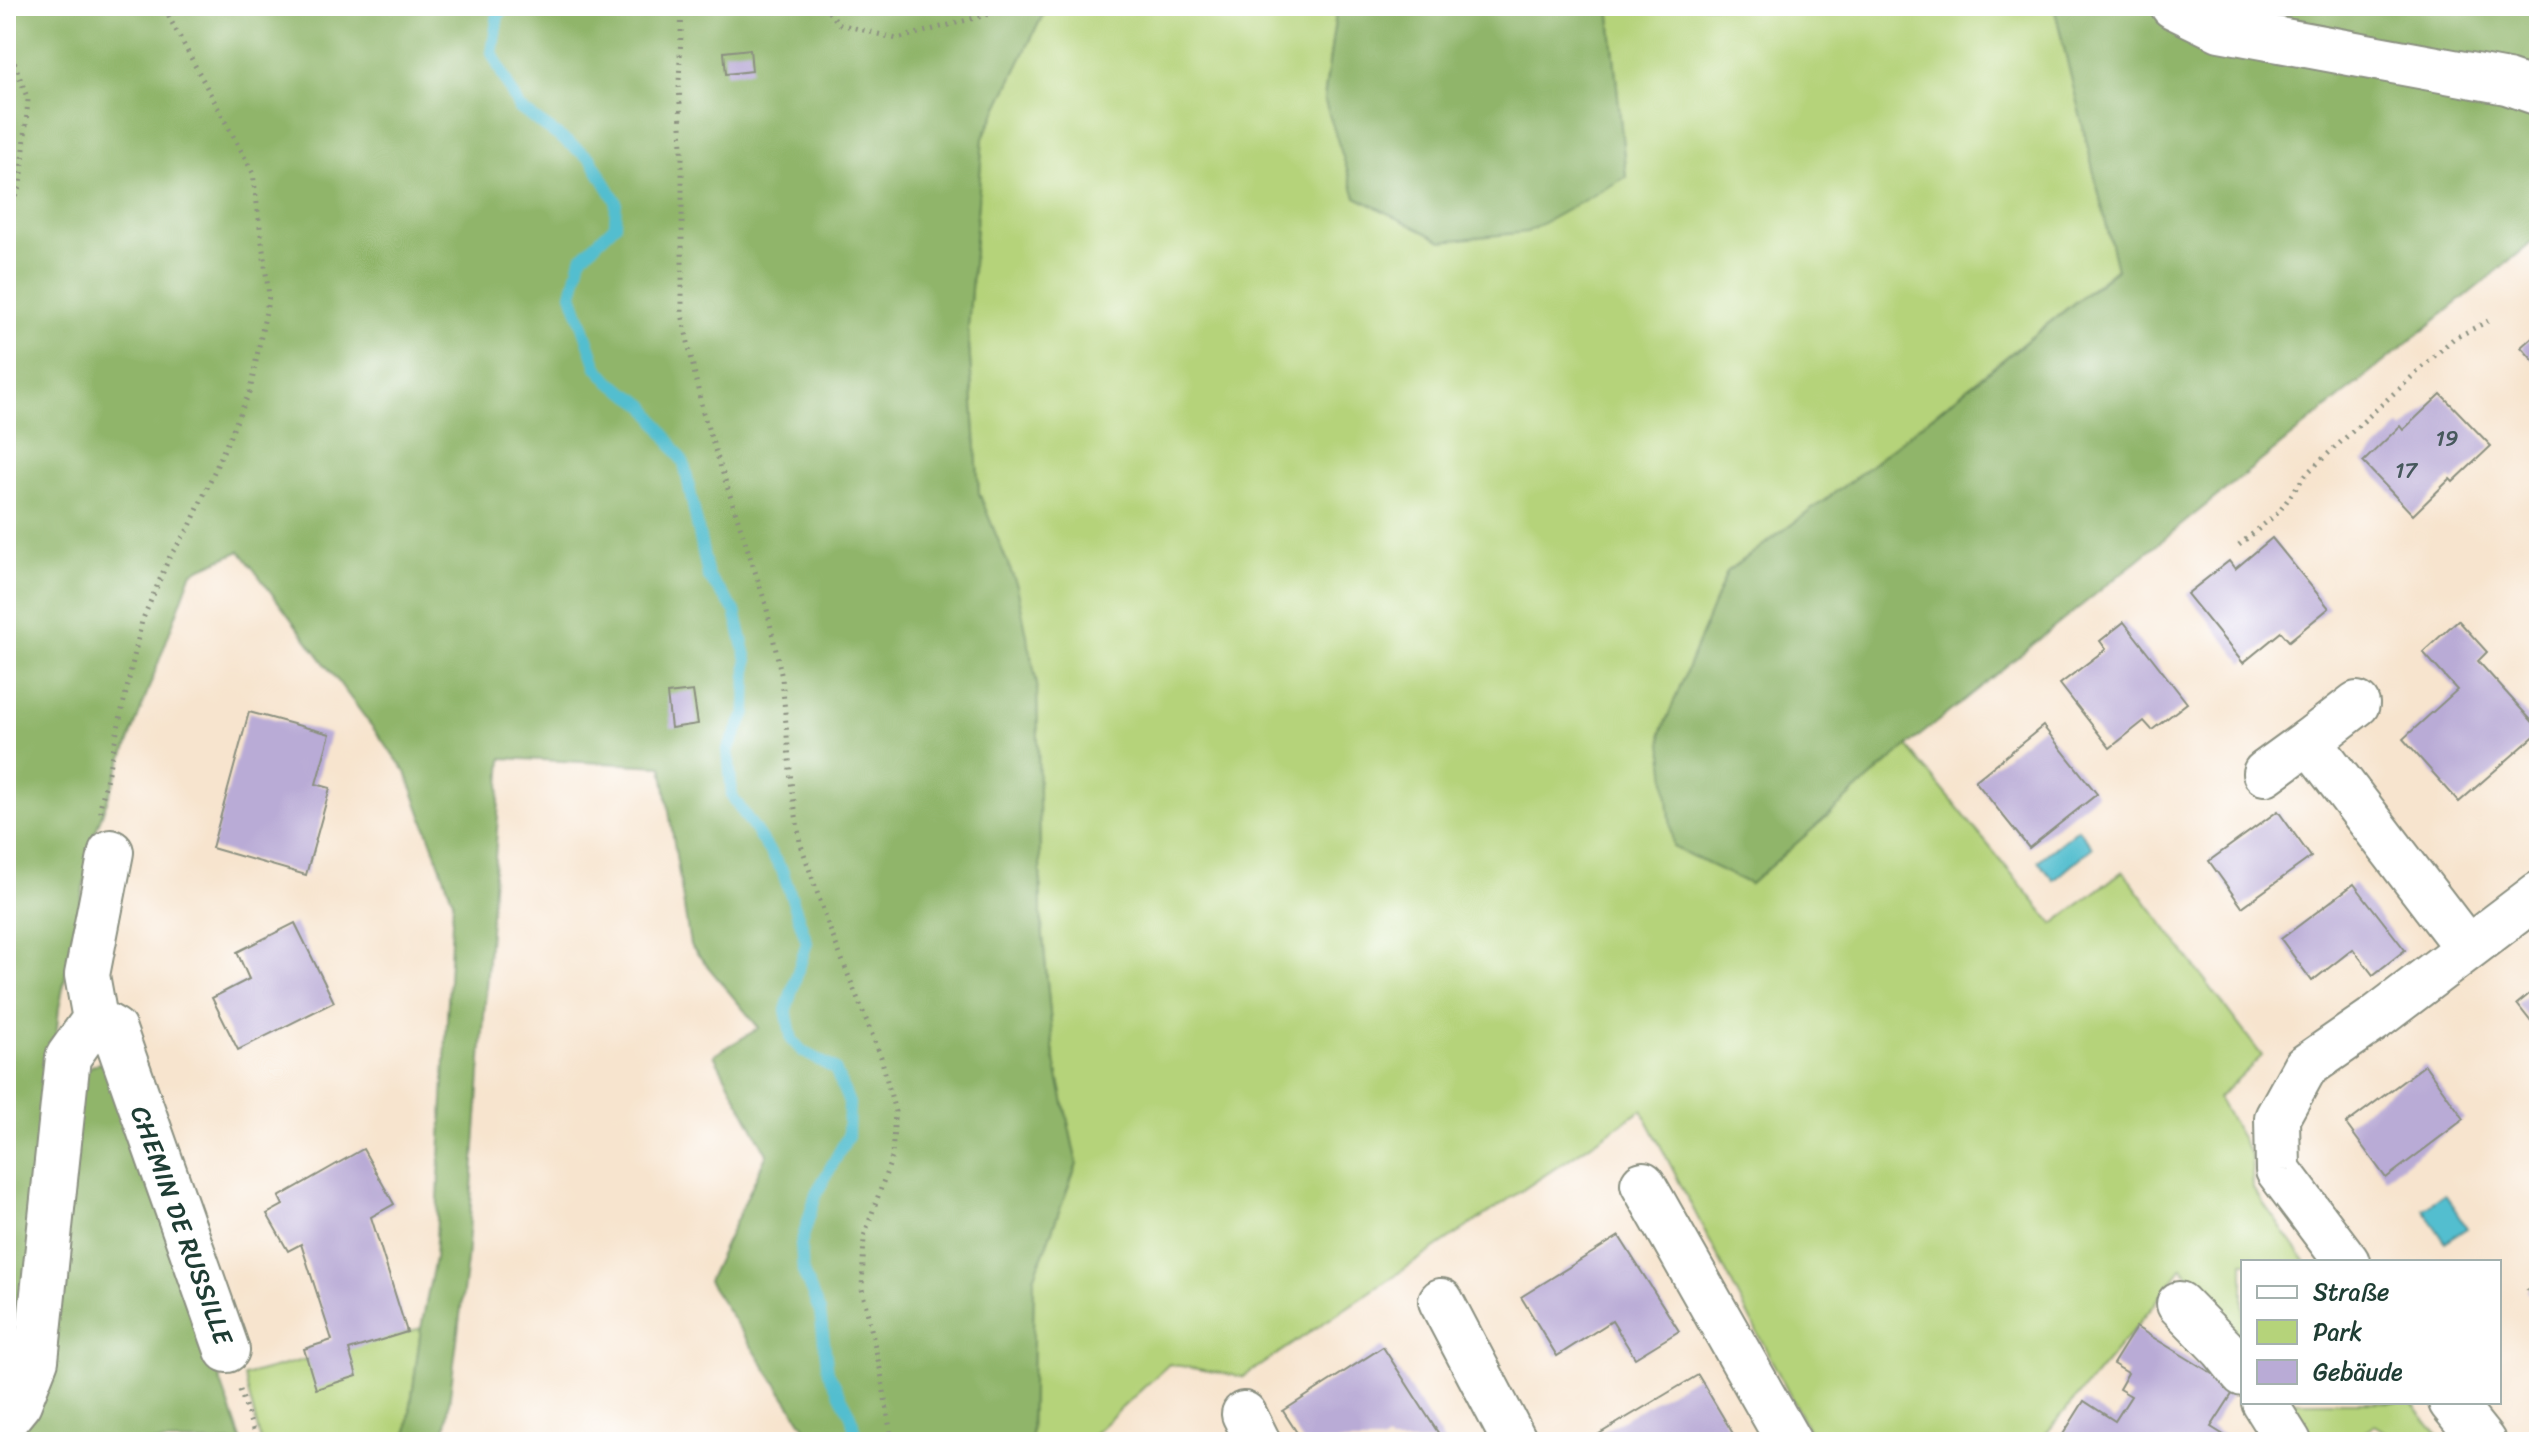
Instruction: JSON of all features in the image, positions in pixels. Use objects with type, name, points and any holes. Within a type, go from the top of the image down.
[{"type":"street","points":[[2173,6],[2220,29],[2507,82],[2539,93]]},
{"type":"street","points":[[2265,773],[2357,704]]},
{"type":"street","points":[[2309,741],[2467,948]]},
{"type":"street","points":[[6,1419],[19,1403],[36,1360],[68,1057],[95,1019],[87,975],[111,852]]},
{"type":"street","points":[[2346,1260],[2278,1170],[2277,1118],[2305,1067],[2373,1020],[2539,894]]},
{"type":"street","name":"CHEMIN DE RUSSILLE","points":[[95,1019],[114,1030],[227,1350]]},
{"type":"street","points":[[1643,1184],[1789,1442]]},
{"type":"street","points":[[1441,1301],[1515,1442]]},
{"type":"street","points":[[2179,1304],[2241,1372]]},
{"type":"street","points":[[2265,1404],[2289,1442]]},
{"type":"street","points":[[2453,1404],[2483,1442]]},
{"type":"path","points":[[111,852],[100,808],[142,621],[170,556],[190,526],[250,391],[269,296],[253,173],[163,6]]},
{"type":"path","points":[[682,6],[679,83],[682,314],[703,413],[766,605],[782,678],[791,782],[800,842],[829,927],[881,1057],[895,1112],[892,1157],[864,1236],[862,1289],[881,1373],[892,1442]]},
{"type":"path","points":[[823,6],[840,24],[897,39],[993,13],[998,6]]},
{"type":"path","points":[[6,40],[28,100],[21,185],[6,216]]},
{"type":"path","points":[[2239,545],[2279,512],[2306,474],[2453,339],[2488,321]]},
{"type":"path","name":"CHEMIN DE RUSSILLE","points":[[227,1350],[257,1442]]},
{"type":"green space","points":[[6,6],[1047,6],[983,138],[968,328],[979,493],[1017,586],[1037,684],[1041,914],[1054,1057],[1077,1164],[1034,1278],[1031,1442],[815,1442],[708,1281],[767,1154],[714,1055],[759,1028],[690,945],[662,766],[502,758],[467,1261],[444,1442],[406,1442],[421,1328],[435,1258],[453,901],[406,772],[240,551],[192,572],[94,836],[59,1008],[50,1100],[81,1071],[98,1063],[110,1066],[242,1442],[6,1442]]},
{"type":"green space","points":[[1047,6],[1337,6],[1324,99],[1626,177],[1609,6],[2054,6],[2117,268],[1856,477],[1727,572],[1750,884],[1907,746],[2053,924],[2123,871],[2262,1056],[2218,1098],[2251,1155],[2253,1189],[2305,1260],[2241,1260],[2241,1349],[2182,1267],[2151,1309],[2039,1442],[1814,1442],[1642,1110],[1243,1377],[1169,1364],[1085,1442],[1031,1442],[1034,1278],[1077,1164],[1054,1057],[1041,914],[1037,684],[979,493],[968,328],[983,138]]},
{"type":"green space","points":[[1337,6],[1609,6],[1626,177],[1527,232],[1442,241],[1356,197],[1324,99]]},
{"type":"green space","points":[[2054,6],[2539,6],[2539,237],[1907,746],[1750,884],[1673,847],[1661,733],[1727,572],[1856,477],[2117,269]]},
{"type":"green space","points":[[421,1328],[406,1442],[261,1442],[244,1376]]},
{"type":"green space","points":[[2279,1404],[2413,1404],[2443,1442],[2394,1442],[2374,1425],[2351,1442],[2306,1442]]},
{"type":"water","points":[[2078,829],[2093,847],[2054,880],[2038,861]]},
{"type":"water","points":[[2445,1194],[2467,1228],[2445,1242],[2423,1209]]},
{"type":"building","points":[[750,49],[752,71],[726,74],[724,52]]},
{"type":"building","points":[[2539,331],[2539,367],[2521,347]]},
{"type":"building","points":[[2441,394],[2491,446],[2453,482],[2450,479],[2413,515],[2363,462],[2400,426],[2403,430]]},
{"type":"building","points":[[2272,538],[2329,608],[2289,641],[2281,632],[2243,663],[2187,594],[2229,561],[2235,569]]},
{"type":"building","points":[[2458,620],[2487,652],[2478,661],[2539,729],[2459,802],[2403,739],[2457,690],[2423,652]]},
{"type":"building","points":[[2124,622],[2187,703],[2152,730],[2144,721],[2110,748],[2060,684],[2106,649],[2100,641]]},
{"type":"building","points":[[693,691],[698,724],[671,728],[667,694]]},
{"type":"building","points":[[249,712],[330,734],[316,784],[330,788],[306,875],[212,848]]},
{"type":"building","points":[[2043,726],[2097,794],[2029,848],[1975,781]]},
{"type":"building","points":[[2278,811],[2311,857],[2242,907],[2209,861]]},
{"type":"building","points":[[2354,884],[2405,950],[2373,975],[2353,949],[2312,981],[2281,939]]},
{"type":"building","points":[[295,923],[334,1002],[238,1050],[212,998],[249,979],[237,952]]},
{"type":"building","points":[[2539,986],[2539,1032],[2517,1004]]},
{"type":"building","points":[[2425,1065],[2464,1119],[2386,1178],[2346,1124]]},
{"type":"building","points":[[363,1149],[394,1204],[371,1217],[407,1332],[349,1350],[357,1376],[316,1389],[304,1349],[332,1340],[301,1244],[288,1251],[267,1214],[283,1205],[279,1197]]},
{"type":"building","points":[[1619,1236],[1679,1331],[1635,1358],[1612,1321],[1557,1356],[1521,1297]]},
{"type":"building","points":[[2539,1282],[2539,1307],[2527,1290]]},
{"type":"building","points":[[2136,1327],[2236,1388],[2211,1427],[2235,1442],[2071,1442],[2062,1436],[2084,1401],[2115,1421],[2131,1396],[2119,1389],[2128,1373],[2113,1364]]},
{"type":"building","points":[[1383,1347],[1444,1442],[1390,1442],[1387,1439],[1383,1442],[1303,1442],[1283,1411]]},
{"type":"building","points":[[1698,1375],[1738,1442],[1604,1442],[1599,1434]]},
{"type":"waterway","points":[[507,6],[498,15],[492,53],[519,108],[591,159],[616,201],[615,225],[581,258],[572,294],[597,367],[610,382],[645,405],[684,463],[708,576],[735,611],[747,660],[746,713],[728,750],[732,796],[782,870],[807,942],[786,1010],[792,1040],[802,1051],[835,1069],[849,1103],[848,1136],[816,1194],[801,1244],[803,1272],[820,1312],[828,1372],[851,1415],[857,1442]]}]
